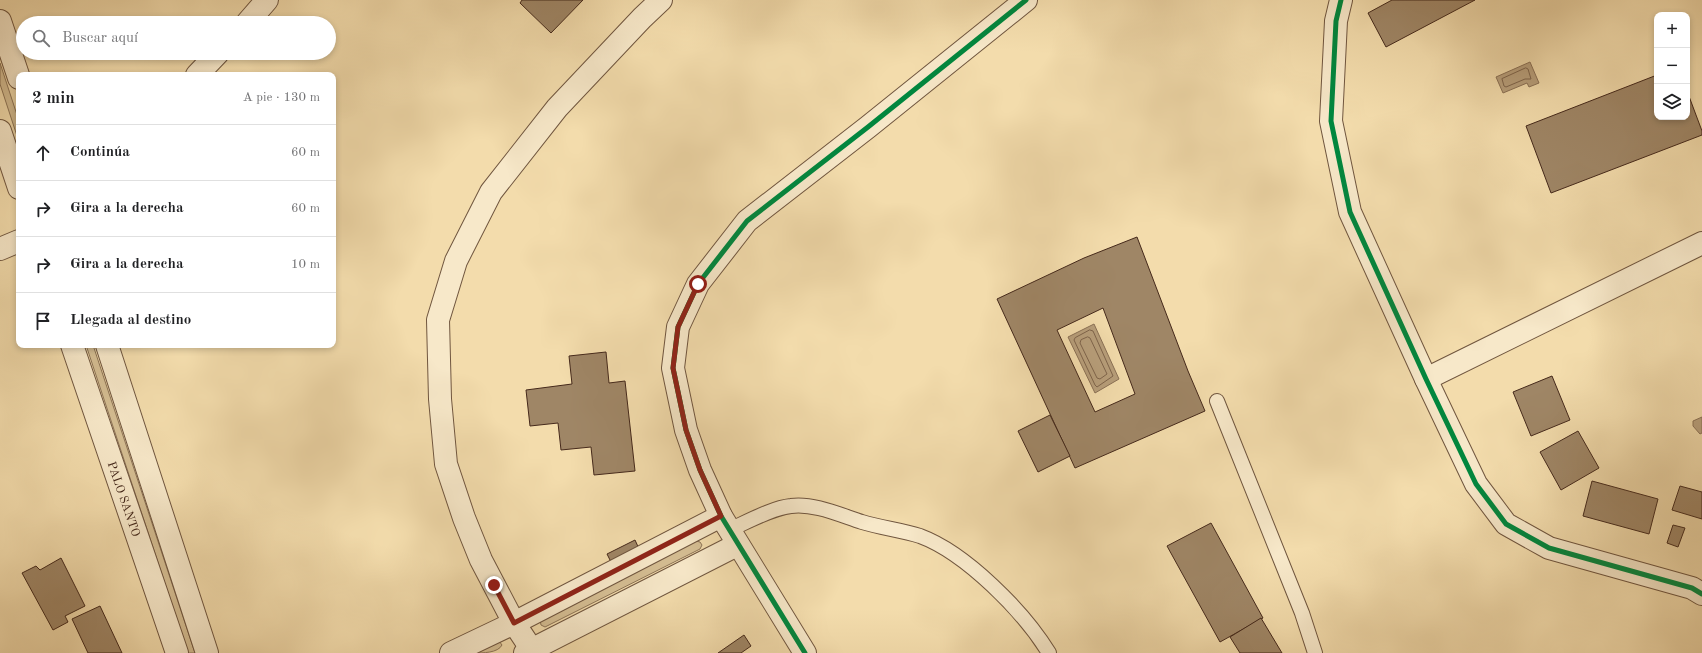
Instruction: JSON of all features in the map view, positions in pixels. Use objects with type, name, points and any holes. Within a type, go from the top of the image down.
[{"type":"street","points":[[253,16],[267,0]]},
{"type":"street","points":[[661,0],[642,18],[557,108],[491,192],[456,261],[438,320],[440,399],[446,464],[464,518],[481,560],[531,652],[729,530]]},
{"type":"street","points":[[805,653],[729,530],[700,470],[686,430],[673,368],[678,327],[698,284],[747,221],[868,128],[1026,0]]},
{"type":"street","points":[[1341,0],[1336,21],[1331,121],[1350,212],[1476,484],[1506,524],[1549,548],[1692,588],[1702,594]]},
{"type":"street","points":[[0,21],[17,72]]},
{"type":"street","points":[[200,72],[211,60]]},
{"type":"street","points":[[0,130],[16,179]]},
{"type":"street","points":[[0,249],[16,242]]},
{"type":"street","points":[[1426,378],[1702,243]]},
{"type":"street","name":"PALO SANTO","points":[[73,348],[177,653]]},
{"type":"street","points":[[108,348],[207,653]]},
{"type":"street","points":[[451,653],[514,623],[729,530]]},
{"type":"lane","points":[[1217,401],[1293,591],[1315,653]]},
{"type":"lane","points":[[729,530],[779,509],[792,506],[813,507],[869,524],[920,536],[944,548],[978,572],[1013,606],[1040,639],[1049,653]]},
{"type":"shaded area","points":[[0,63],[16,112],[16,133],[0,84]]},
{"type":"shaded area","points":[[87,348],[94,348],[195,653],[188,653]]},
{"type":"shaded area","points":[[696,541],[700,542],[702,545],[700,549],[545,627],[541,625],[540,620]]},
{"type":"shaded area","points":[[499,641],[502,645],[497,650],[473,653]]},
{"type":"water","points":[[1530,62],[1539,83],[1529,87],[1527,83],[1503,93],[1496,77]]},
{"type":"water","points":[[1094,324],[1119,379],[1095,393],[1068,337]]},
{"type":"water","points":[[1702,417],[1702,433],[1700,434],[1693,426],[1693,421]]},
{"type":"building","points":[[522,0],[583,0],[551,33],[520,3]]},
{"type":"building","points":[[1392,0],[1475,0],[1386,47],[1368,13]]},
{"type":"building","points":[[1654,76],[1654,120],[1690,120],[1690,99],[1702,131],[1702,135],[1551,193],[1526,126]]},
{"type":"building","points":[[1137,237],[1188,371],[1205,411],[1075,468],[997,299],[1084,258]],"holes":[[[1103,308],[1135,394],[1095,412],[1057,330]]]},
{"type":"building","points":[[606,352],[609,383],[625,381],[635,471],[594,475],[591,447],[561,450],[558,423],[530,426],[526,390],[572,384],[569,356]]},
{"type":"building","points":[[1552,376],[1570,420],[1531,436],[1513,392]]},
{"type":"building","points":[[1050,415],[1070,456],[1038,472],[1018,431]]},
{"type":"building","points":[[1578,431],[1599,468],[1561,490],[1540,452]]},
{"type":"building","points":[[1592,481],[1658,499],[1649,534],[1583,516]]},
{"type":"building","points":[[1680,486],[1702,492],[1702,519],[1672,510]]},
{"type":"building","points":[[1211,523],[1263,618],[1220,642],[1167,546]]},
{"type":"building","points":[[1673,525],[1685,528],[1678,547],[1667,543]]},
{"type":"building","points":[[635,540],[640,551],[613,566],[607,554]]},
{"type":"building","points":[[61,558],[85,606],[65,616],[68,622],[53,630],[22,573],[36,566],[40,570]]},
{"type":"building","points":[[100,606],[122,653],[88,653],[72,619]]},
{"type":"building","points":[[1261,618],[1282,653],[1240,653],[1230,637]]},
{"type":"building","points":[[744,635],[751,646],[741,653],[718,653]]},
{"type":"cycle path","points":[[805,653],[721,516],[700,470],[686,430],[673,368],[678,327],[698,284],[747,221],[868,127],[1026,0]]},
{"type":"cycle path","points":[[1341,0],[1336,21],[1331,121],[1350,212],[1426,379],[1476,484],[1506,524],[1549,548],[1692,588],[1702,594]]},
{"type":"route","points":[[494,585],[514,623],[721,516],[700,470],[686,430],[673,368],[678,327],[698,284]]}]
